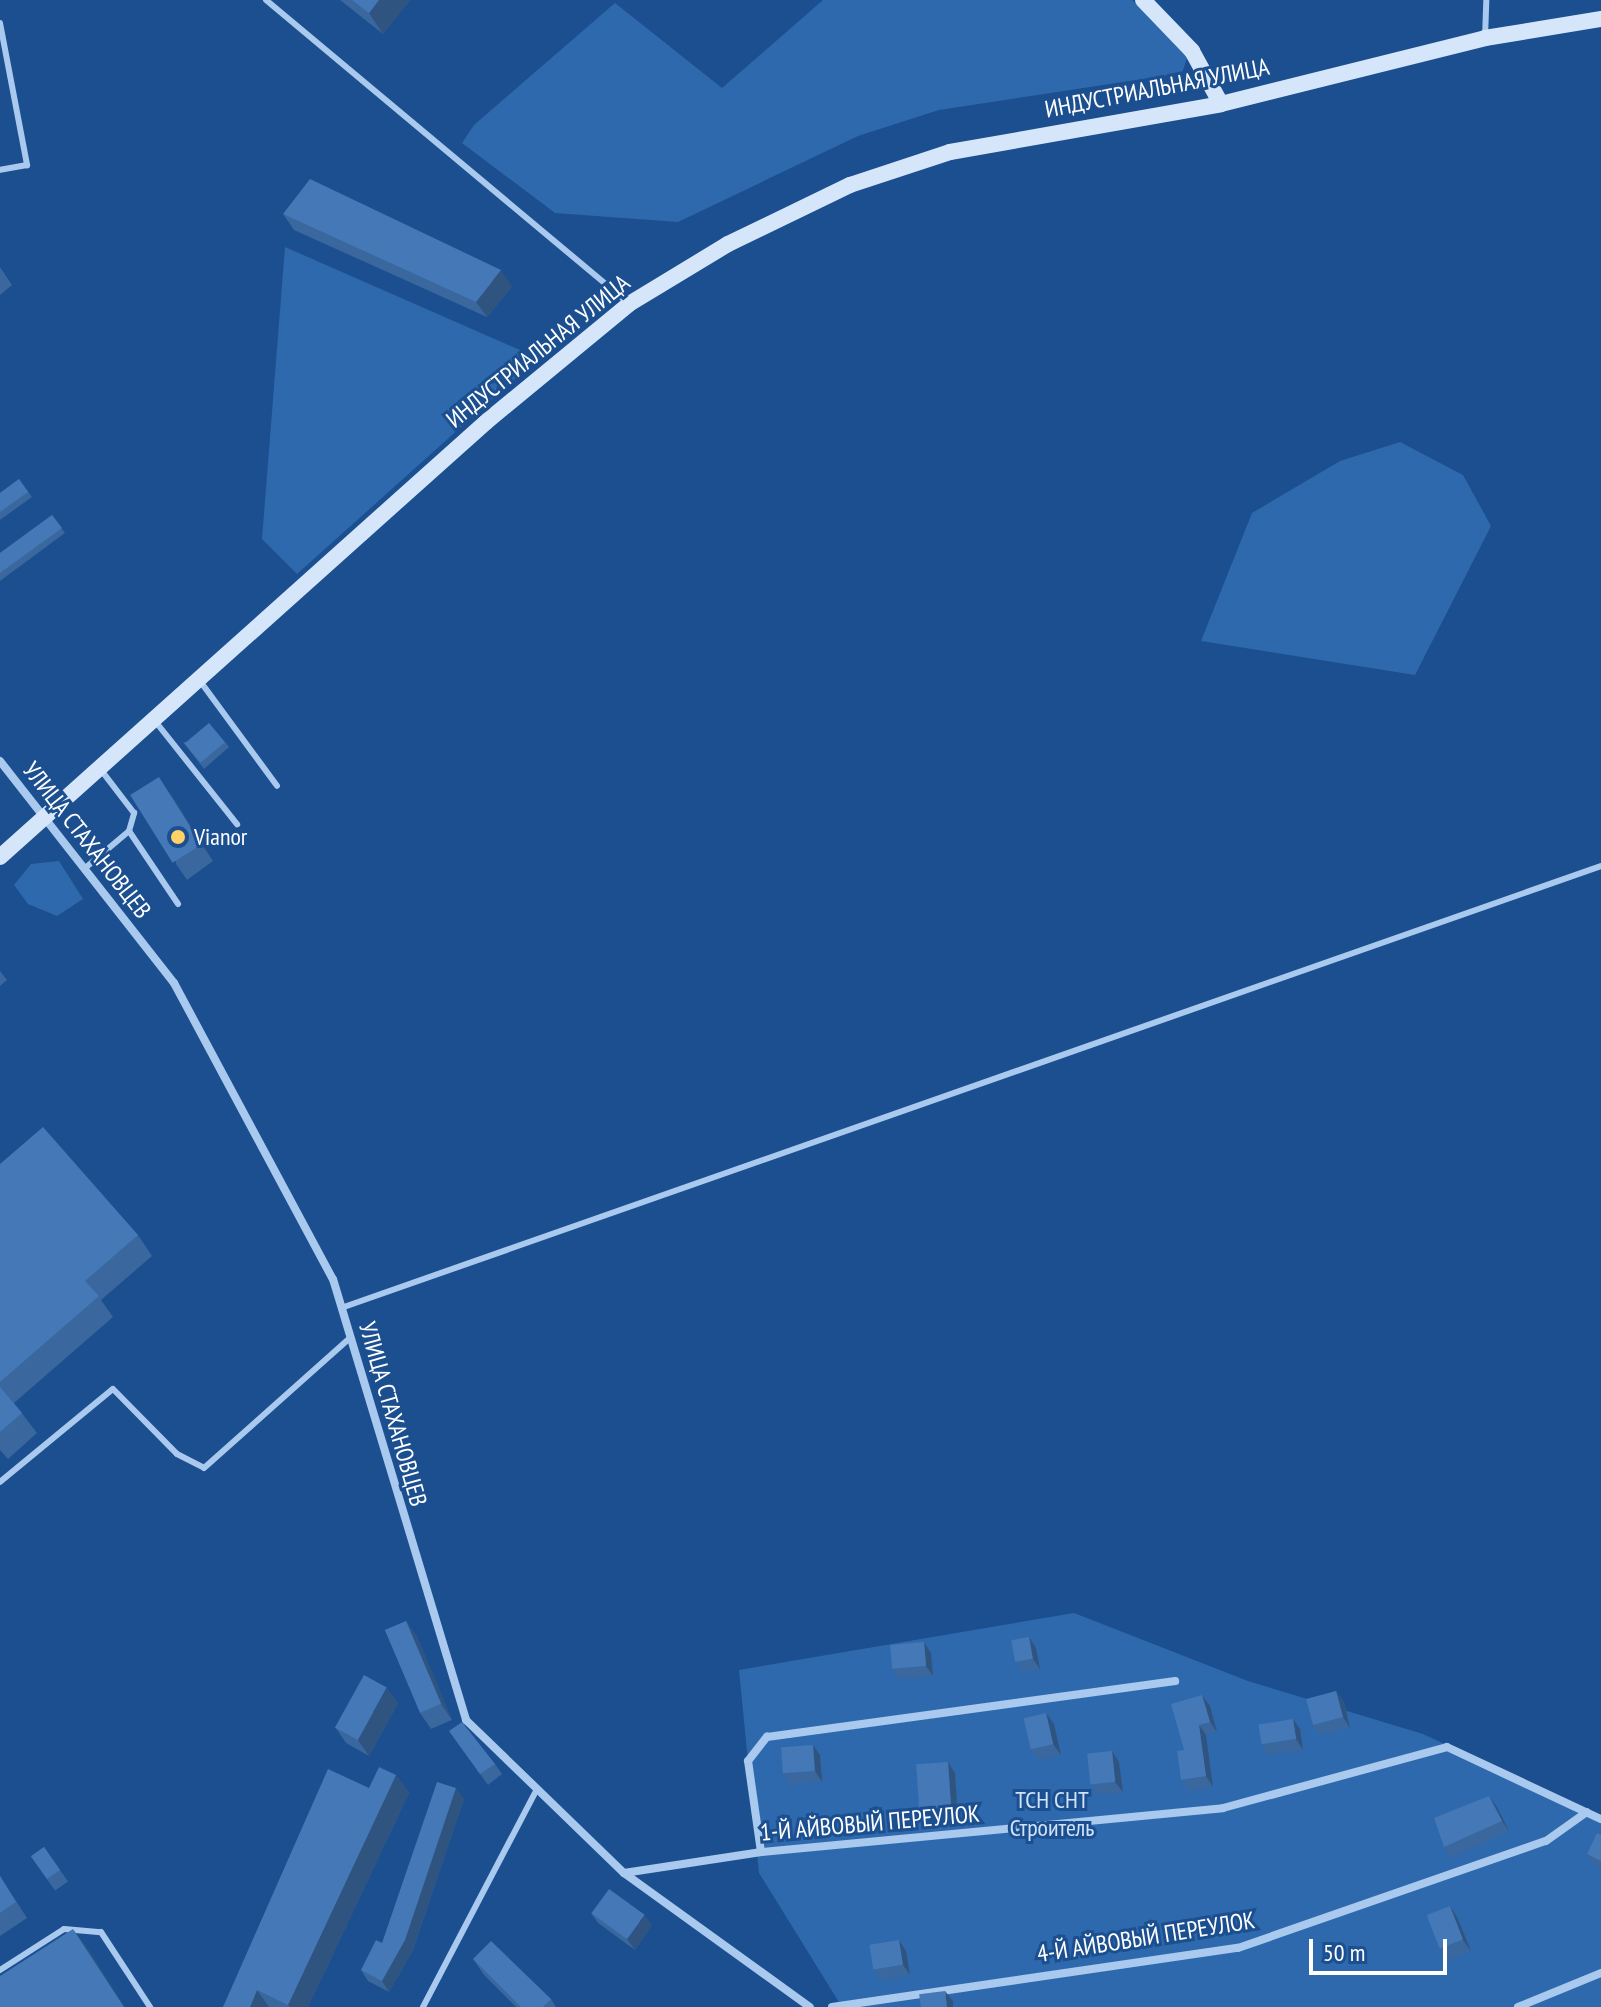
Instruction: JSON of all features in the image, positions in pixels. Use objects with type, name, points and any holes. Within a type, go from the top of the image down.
[{"type":"main road","points":[[1143,0],[1192,51],[1221,104]]},
{"type":"main road","name":"ИНДУСТРИАЛЬНАЯ УЛИЦА","points":[[0,857],[101,770],[486,422],[629,304],[728,244],[850,185],[950,152],[1221,104],[1485,38],[1601,19]]},
{"type":"street","name":"УЛИЦА СТАХАНОВЦЕВ","points":[[0,761],[174,983],[341,1308],[466,1720],[535,1793],[624,1873],[810,2007]]},
{"type":"street","points":[[761,1852],[748,1761],[767,1737],[1175,1681]]},
{"type":"street","name":"1-Й АЙВОВЫЙ ПЕРЕУЛОК","points":[[624,1873],[761,1852],[1223,1808],[1447,1747],[1587,1812]]},
{"type":"street","points":[[1587,1812],[1601,1819]]},
{"type":"street","name":"4-Й АЙВОВЫЙ ПЕРЕУЛОК","points":[[832,2007],[1238,1948],[1546,1841],[1587,1812]]},
{"type":"street","points":[[1518,2007],[1601,1973]]},
{"type":"lane","points":[[266,0],[629,304]]},
{"type":"lane","points":[[1485,38],[1486,0]]},
{"type":"lane","points":[[0,23],[27,165],[0,170]]},
{"type":"lane","points":[[200,681],[277,786]]},
{"type":"lane","points":[[155,721],[237,824]]},
{"type":"lane","points":[[101,770],[134,813]]},
{"type":"lane","points":[[84,869],[129,831],[134,813],[143,805]]},
{"type":"lane","points":[[129,831],[178,904]]},
{"type":"lane","points":[[341,1308],[1601,866]]},
{"type":"lane","points":[[0,1482],[113,1389],[177,1454],[204,1468],[350,1338]]},
{"type":"lane","points":[[423,2007],[535,1793]]},
{"type":"lane","points":[[0,1970],[64,1929],[101,1932],[150,2007]]},
{"type":"green space","points":[[823,0],[1132,0],[1188,55],[1182,73],[939,110],[858,136],[678,222],[555,213],[462,143],[474,125],[615,3],[722,88]]},
{"type":"green space","points":[[285,247],[538,358],[297,574],[262,539]]},
{"type":"green space","points":[[1400,442],[1463,475],[1491,526],[1415,675],[1201,641],[1252,513],[1340,461]]},
{"type":"green space","points":[[59,861],[83,899],[57,916],[28,904],[14,885],[31,864]]},
{"type":"green space","name":"ТСН СНТ Строитель","points":[[1074,1613],[1248,1681],[1423,1734],[1601,1817],[1601,2007],[842,2007],[759,1873],[739,1670]]},
{"type":"building","points":[[352,0],[379,0],[369,13]]},
{"type":"building","points":[[310,179],[501,270],[476,302],[283,214]]},
{"type":"building","points":[[19,479],[28,492],[0,512],[0,493]]},
{"type":"building","points":[[52,515],[62,528],[0,573],[0,553]]},
{"type":"building","points":[[209,723],[225,742],[201,763],[184,744]]},
{"type":"building","name":"Vianor","points":[[159,777],[201,845],[173,863],[130,795]]},
{"type":"building","points":[[43,1127],[138,1235],[85,1281],[99,1296],[0,1382],[0,1164]]},
{"type":"building","points":[[0,1387],[22,1413],[0,1432]]},
{"type":"building","points":[[406,1621],[441,1704],[420,1713],[385,1630]]},
{"type":"building","points":[[1029,1637],[1033,1659],[1015,1662],[1011,1640]]},
{"type":"building","points":[[924,1642],[926,1666],[892,1669],[890,1645]]},
{"type":"building","points":[[364,1675],[387,1688],[358,1740],[335,1727]]},
{"type":"building","points":[[1336,1691],[1343,1717],[1313,1725],[1306,1699]]},
{"type":"building","points":[[1202,1695],[1210,1722],[1199,1725],[1206,1776],[1181,1780],[1177,1751],[1184,1750],[1171,1704]]},
{"type":"building","points":[[1046,1713],[1053,1744],[1031,1749],[1024,1718]]},
{"type":"building","points":[[1293,1719],[1296,1739],[1262,1744],[1258,1724]]},
{"type":"building","points":[[462,1722],[495,1764],[480,1774],[449,1731]]},
{"type":"building","points":[[813,1745],[815,1771],[783,1773],[781,1747]]},
{"type":"building","points":[[1112,1751],[1115,1782],[1090,1784],[1087,1754]]},
{"type":"building","points":[[948,1762],[951,1808],[919,1810],[916,1764]]},
{"type":"building","points":[[379,1767],[396,1775],[288,2005],[257,1990],[250,2007],[223,2007],[328,1769],[369,1788]]},
{"type":"building","points":[[437,1782],[456,1788],[405,1940],[382,1981],[361,1970],[376,1940],[382,1943]]},
{"type":"building","points":[[1489,1796],[1502,1821],[1444,1847],[1434,1818]]},
{"type":"building","points":[[1597,1833],[1601,1835],[1601,1861],[1587,1854]]},
{"type":"building","points":[[44,1847],[60,1870],[47,1879],[31,1856]]},
{"type":"building","points":[[0,1876],[16,1902],[0,1913]]},
{"type":"building","points":[[609,1889],[645,1915],[627,1939],[591,1913]]},
{"type":"building","points":[[1450,1906],[1463,1940],[1440,1949],[1427,1915]]},
{"type":"building","points":[[73,1929],[124,2007],[0,2007],[0,1976]]},
{"type":"building","points":[[899,1940],[903,1965],[873,1969],[869,1945]]},
{"type":"building","points":[[491,1941],[551,1999],[543,2007],[521,2007],[473,1959]]},
{"type":"building","points":[[945,1991],[947,2007],[921,2007],[919,1994]]},
{"type":"place","name":"Vianor","points":[[178,837]]}]
